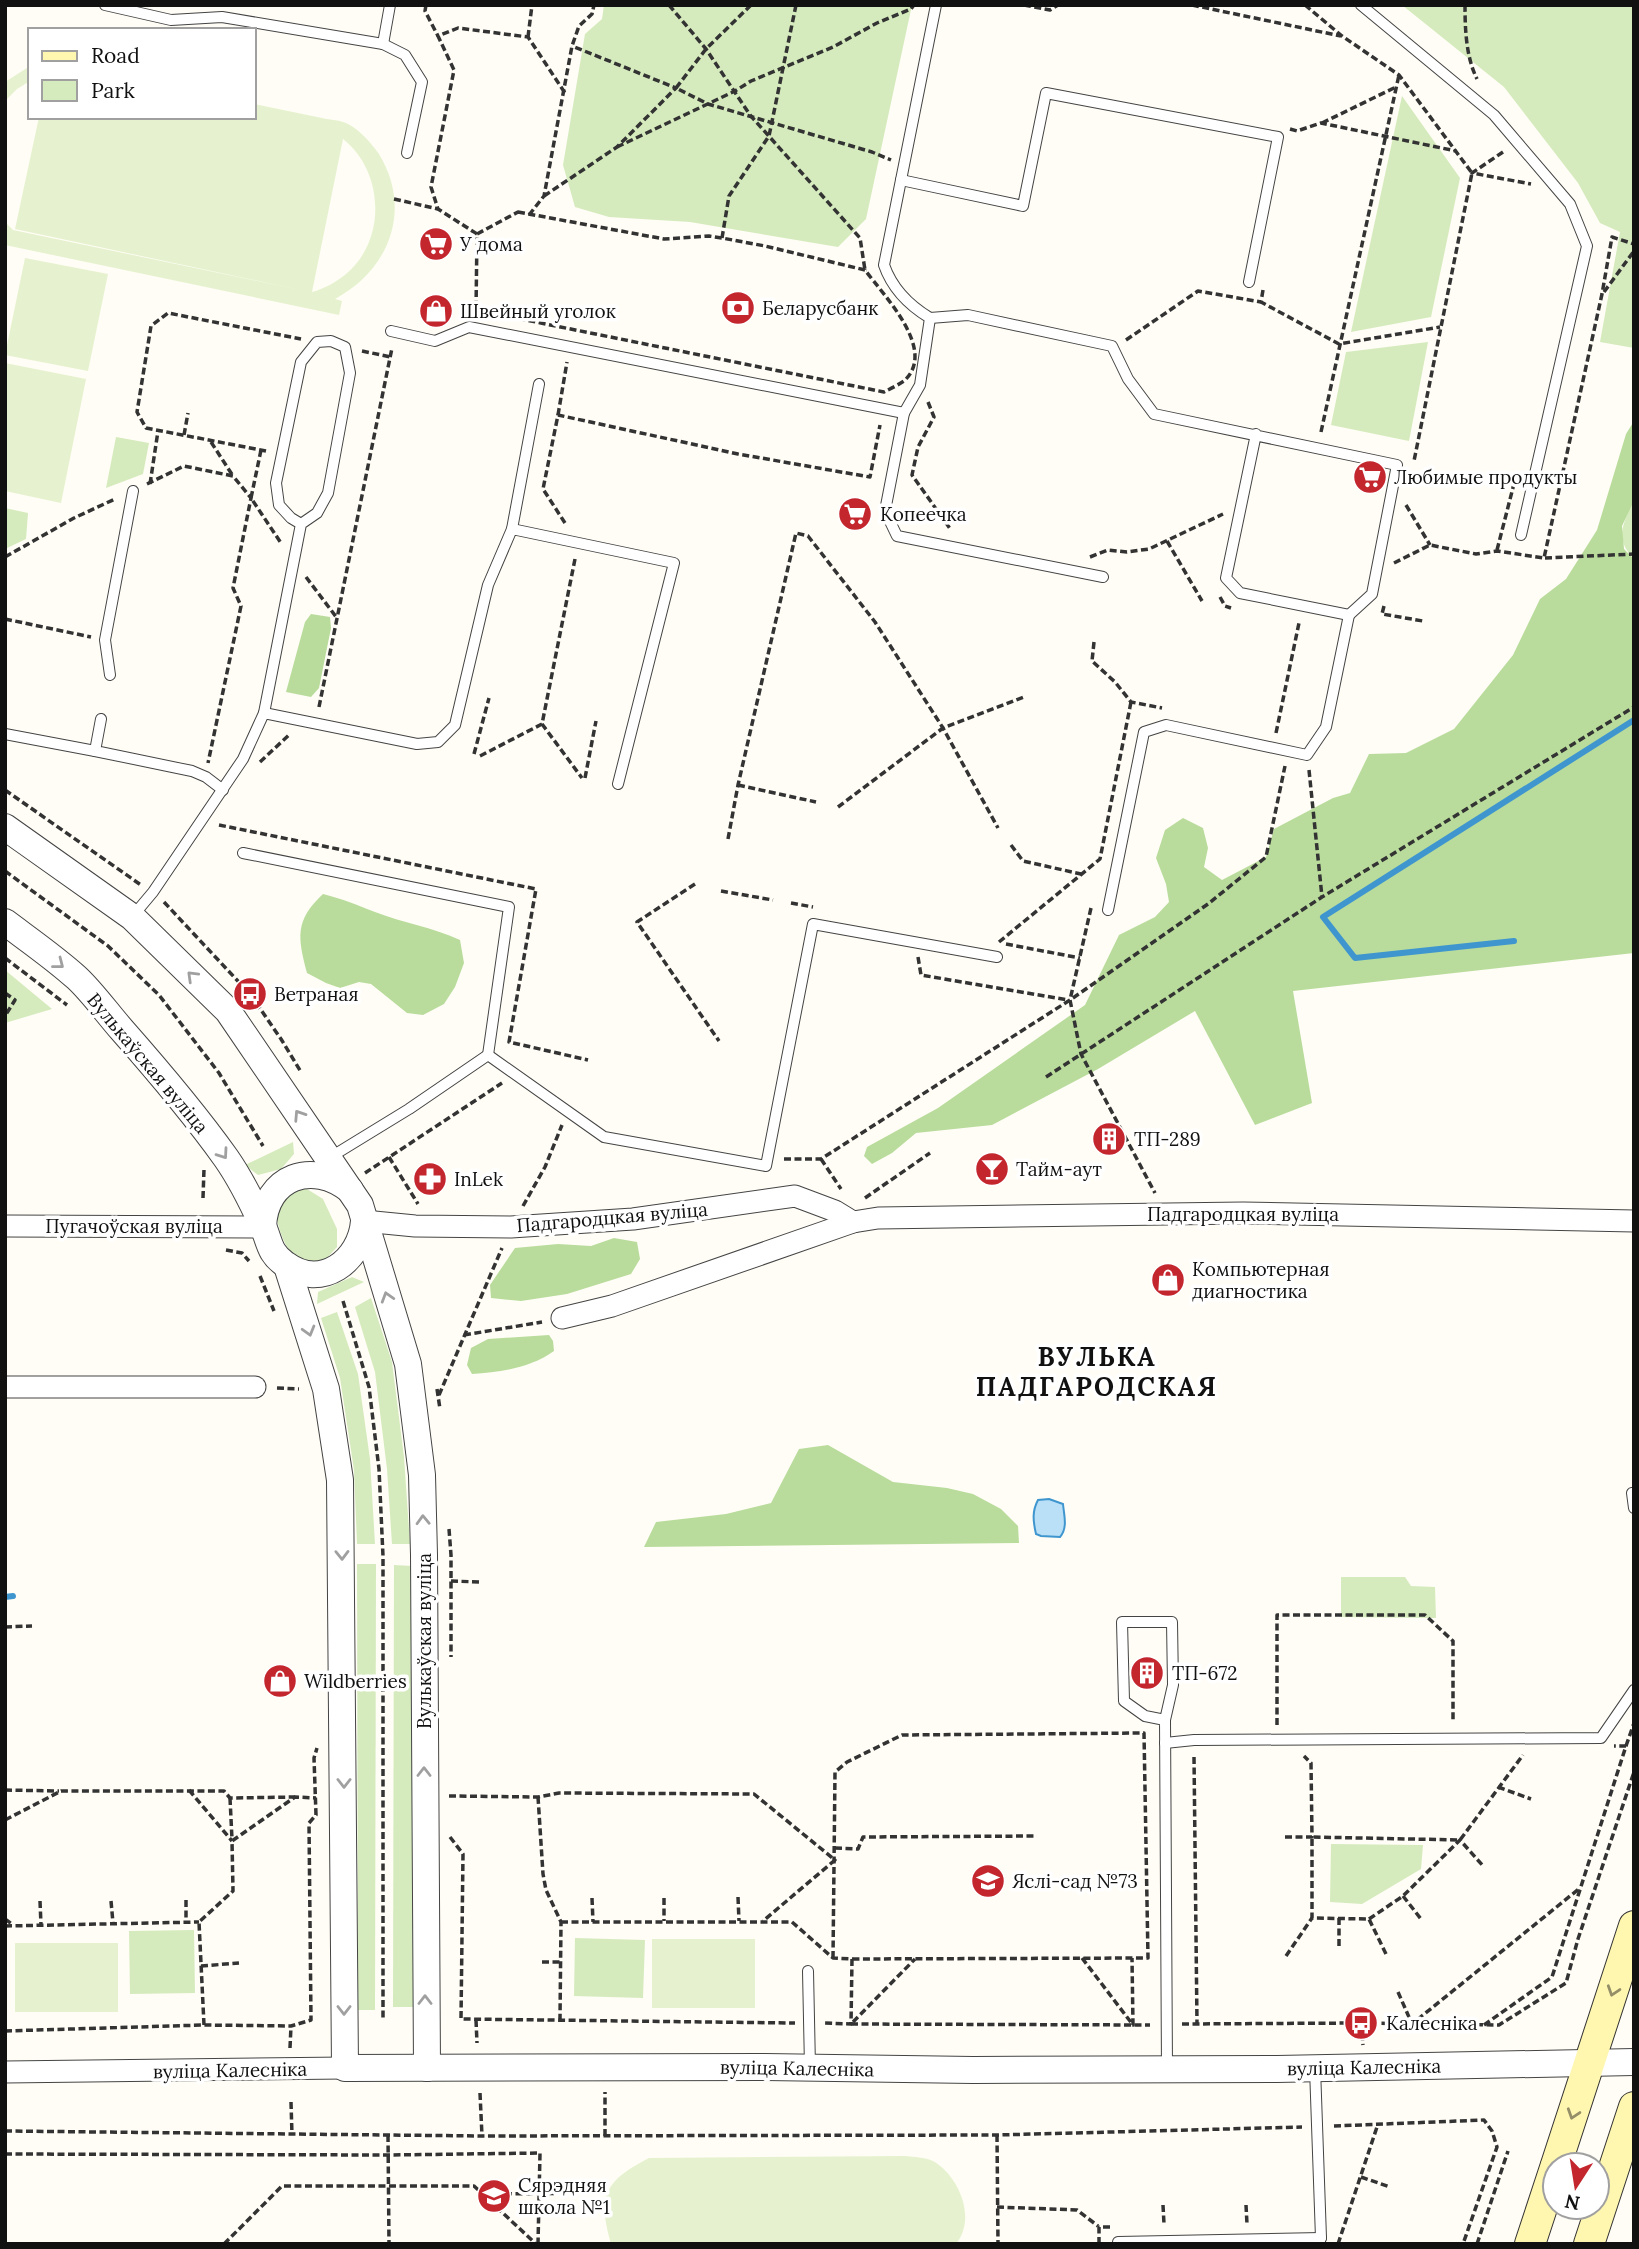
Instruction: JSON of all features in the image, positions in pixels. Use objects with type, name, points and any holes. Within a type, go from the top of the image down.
[{"type":"main road","points":[[1560,2151],[1634,1926]]},
{"type":"main road","points":[[1589,2244],[1634,2107]]},
{"type":"main road","points":[[1530,2244],[1541,2210]]},
{"type":"street","name":"Вулькаўская вуліца","points":[[5,827],[132,917],[228,1011],[329,1158],[357,1183],[364,1221],[408,1364],[422,1475],[426,2068]]},
{"type":"street","name":"Вулькаўская вуліца","points":[[5,922],[77,978],[183,1100],[229,1161],[263,1227],[267,1242],[275,1256],[287,1266],[326,1389],[340,1480],[345,2068]]},
{"type":"street","points":[[263,1227],[266,1208],[273,1195],[282,1185],[295,1178],[309,1174],[324,1175],[339,1181],[357,1183]]},
{"type":"street","name":"Падгародцкая вуліца","points":[[364,1221],[415,1226],[511,1227],[633,1219],[794,1196],[835,1211],[878,1218],[1166,1213],[1634,1221]]},
{"type":"street","name":"Падгародцкая вуліца","points":[[562,1318],[612,1306],[853,1214]]},
{"type":"street","points":[[287,1266],[316,1274],[343,1265],[360,1241],[364,1221]]},
{"type":"street","name":"Пугачоўская вуліца","points":[[5,1226],[263,1227]]},
{"type":"street","points":[[5,1387],[255,1387]]},
{"type":"street","name":"вуліца Калесніка","points":[[5,2072],[605,2067],[1167,2069],[1634,2062]]},
{"type":"lane","points":[[105,5],[172,20],[222,17],[383,44],[405,55],[422,82],[407,153]]},
{"type":"lane","points":[[383,44],[390,5]]},
{"type":"lane","points":[[936,5],[884,265],[888,275],[912,308],[930,318],[968,315],[1112,346],[1128,379],[1154,414],[1398,465],[1372,594],[1349,615],[1326,727],[1307,755],[1166,725],[1144,732],[1108,909]]},
{"type":"lane","points":[[1361,5],[1494,115],[1570,204],[1587,246],[1521,535]]},
{"type":"lane","points":[[901,180],[1023,206],[1046,93],[1278,137],[1249,282]]},
{"type":"lane","points":[[930,318],[920,385],[904,413],[885,511],[897,536],[1104,577]]},
{"type":"lane","points":[[393,331],[435,341],[469,327],[904,413]]},
{"type":"lane","points":[[132,917],[153,892],[223,790],[243,759],[264,713],[300,524],[317,513],[328,493],[350,373],[345,347],[331,341],[317,342],[300,362],[276,483],[279,505],[300,524]]},
{"type":"lane","points":[[264,713],[417,744],[438,742],[455,724],[488,585],[512,529],[539,384]]},
{"type":"lane","points":[[1256,434],[1226,578],[1240,593],[1349,615]]},
{"type":"lane","points":[[110,675],[105,640],[133,491]]},
{"type":"lane","points":[[512,529],[674,563],[618,784]]},
{"type":"lane","points":[[95,751],[101,719]]},
{"type":"lane","points":[[5,734],[192,771],[206,777],[223,790]]},
{"type":"lane","points":[[243,853],[509,907],[488,1055],[409,1109],[329,1158]]},
{"type":"lane","points":[[488,1055],[604,1137],[766,1166],[813,924],[997,957]]},
{"type":"lane","points":[[1632,1493],[1634,1508]]},
{"type":"lane","points":[[1165,1720],[1145,1716],[1124,1701],[1122,1622],[1172,1622],[1172,1685],[1165,1720],[1167,2069]]},
{"type":"lane","points":[[1165,1743],[1194,1740],[1601,1738],[1634,1690]]},
{"type":"lane","points":[[808,1971],[810,2067]]},
{"type":"lane","points":[[1118,2244],[1320,2241],[1315,2068]]},
{"type":"path","points":[[426,5],[425,11],[453,70],[432,187],[438,209]]},
{"type":"path","points":[[532,5],[528,37],[565,93]]},
{"type":"path","points":[[544,196],[572,46],[579,26],[592,14],[594,5]]},
{"type":"path","points":[[477,234],[476,310],[884,392],[903,381],[911,371],[916,355],[912,334],[865,270],[860,237],[750,115],[706,49],[669,5]]},
{"type":"path","points":[[617,147],[676,88],[706,49],[751,5]]},
{"type":"path","points":[[722,238],[729,196],[769,136],[796,5]]},
{"type":"path","points":[[529,215],[544,196],[617,147],[735,91],[751,80],[833,47],[877,23],[911,9],[914,5]]},
{"type":"path","points":[[1024,5],[1050,10],[1058,5]]},
{"type":"path","points":[[1192,5],[1342,36]]},
{"type":"path","points":[[1305,5],[1342,36],[1399,75],[1472,173],[1534,185]]},
{"type":"path","points":[[1465,5],[1471,68],[1477,80]]},
{"type":"path","points":[[438,36],[458,28],[528,37]]},
{"type":"path","points":[[572,46],[676,88],[708,104],[872,152],[904,166]]},
{"type":"path","points":[[1320,436],[1399,75]]},
{"type":"path","points":[[1321,123],[1395,87]]},
{"type":"path","points":[[1412,468],[1472,173],[1517,142]]},
{"type":"path","points":[[394,199],[438,209],[477,234]]},
{"type":"path","points":[[477,234],[518,212],[664,239],[709,236],[722,238],[865,270]]},
{"type":"path","points":[[1582,232],[1612,237]]},
{"type":"path","points":[[1602,294],[1634,251]]},
{"type":"path","points":[[1261,302],[1264,288]]},
{"type":"path","points":[[1126,340],[1198,291],[1261,302],[1339,344],[1441,327]]},
{"type":"path","points":[[282,453],[146,428],[137,412],[151,326],[168,313],[317,342]]},
{"type":"path","points":[[574,330],[543,489],[577,542],[542,724],[584,778],[596,721]]},
{"type":"path","points":[[255,771],[262,760],[319,707],[391,357],[393,331]]},
{"type":"path","points":[[1124,334],[1131,350]]},
{"type":"path","points":[[345,347],[391,357]]},
{"type":"path","points":[[920,385],[934,417],[918,447],[912,475],[956,536]]},
{"type":"path","points":[[558,415],[738,454],[870,477],[884,392]]},
{"type":"path","points":[[184,435],[188,413]]},
{"type":"path","points":[[206,777],[241,606],[233,588],[251,498],[210,440]]},
{"type":"path","points":[[5,557],[74,518],[184,466],[233,475]]},
{"type":"path","points":[[1402,516],[1405,504],[1430,545]]},
{"type":"path","points":[[1082,560],[1108,550],[1127,552],[1149,549],[1231,510]]},
{"type":"path","points":[[728,838],[796,533],[808,536],[875,622],[943,728],[998,828]]},
{"type":"path","points":[[1167,541],[1202,601]]},
{"type":"path","points":[[1392,564],[1394,552]]},
{"type":"path","points":[[1544,558],[1634,554]]},
{"type":"path","points":[[1215,589],[1226,606],[1238,609]]},
{"type":"path","points":[[1384,602],[1382,614],[1423,621]]},
{"type":"path","points":[[5,619],[105,640]]},
{"type":"path","points":[[768,1159],[821,1159],[1070,1000],[1208,904],[1266,857],[1288,751],[1276,733],[1299,623],[1287,620]]},
{"type":"path","points":[[1094,642],[1092,661],[1115,682],[1131,702],[1170,710]]},
{"type":"path","points":[[838,807],[943,728],[1024,697]]},
{"type":"path","points":[[474,754],[489,698]]},
{"type":"path","points":[[997,957],[1000,943],[1100,859],[1131,702]]},
{"type":"path","points":[[1046,1077],[1322,897],[1634,707]]},
{"type":"path","points":[[480,756],[542,724]]},
{"type":"path","points":[[1307,755],[1322,897]]},
{"type":"path","points":[[738,785],[816,802]]},
{"type":"path","points":[[219,825],[536,889],[509,1042],[588,1060]]},
{"type":"path","points":[[1011,845],[1023,861],[1082,874]]},
{"type":"path","points":[[5,871],[108,946],[159,995],[219,1073],[263,1146]]},
{"type":"path","points":[[695,884],[637,922],[719,1041]]},
{"type":"path","points":[[721,891],[773,900]]},
{"type":"path","points":[[791,903],[817,908]]},
{"type":"path","points":[[1108,909],[1091,905],[1070,1000],[1081,1054],[1166,1213]]},
{"type":"path","points":[[987,940],[1080,958]]},
{"type":"path","points":[[918,956],[921,975],[1070,1000]]},
{"type":"path","points":[[5,958],[68,1005]]},
{"type":"path","points":[[5,993],[15,1000],[5,1016]]},
{"type":"path","points":[[357,1183],[389,1157],[515,1074]]},
{"type":"path","points":[[439,1396],[511,1227],[545,1167],[562,1125],[576,1117]]},
{"type":"path","points":[[821,1159],[853,1214],[930,1153]]},
{"type":"path","points":[[389,1157],[420,1208],[408,1208]]},
{"type":"path","points":[[197,1160],[205,1170],[202,1198]]},
{"type":"path","points":[[217,1248],[242,1253],[251,1264]]},
{"type":"path","points":[[259,1274],[277,1319]]},
{"type":"path","points":[[343,1301],[369,1387],[379,1469],[383,1556],[383,2019]]},
{"type":"path","points":[[464,1335],[562,1318]]},
{"type":"path","points":[[451,1581],[479,1582]]},
{"type":"path","points":[[1277,1727],[1277,1615],[1425,1615],[1453,1641],[1453,1728]]},
{"type":"path","points":[[5,1627],[32,1626]]},
{"type":"path","points":[[1483,2025],[1552,1977],[1633,1726],[1608,1727]]},
{"type":"path","points":[[561,1922],[792,1922],[833,1958],[1148,1958],[1144,1733],[901,1735],[848,1762],[835,1772],[833,1958]]},
{"type":"path","points":[[5,2031],[204,2025],[291,2026],[311,2020],[309,1823],[316,1815],[314,1758],[320,1738]]},
{"type":"path","points":[[1194,1740],[1197,2024]]},
{"type":"path","points":[[1312,1918],[1370,1919],[1402,1896],[1460,1840],[1529,1746]]},
{"type":"path","points":[[1612,1746],[1626,1746]]},
{"type":"path","points":[[1286,1956],[1312,1918],[1311,1763],[1301,1753]]},
{"type":"path","points":[[450,1837],[463,1854],[461,2019],[851,2024],[1499,2025],[1566,1983],[1634,1772]]},
{"type":"path","points":[[1498,1787],[1531,1799]]},
{"type":"path","points":[[5,1790],[224,1791],[230,1798],[233,1891],[199,1922],[5,1926]]},
{"type":"path","points":[[190,1790],[232,1841]]},
{"type":"path","points":[[5,1820],[61,1791]]},
{"type":"path","points":[[449,1796],[538,1797],[559,1793],[754,1794],[835,1860]]},
{"type":"path","points":[[232,1841],[295,1797]]},
{"type":"path","points":[[538,1797],[544,1890],[561,1922],[560,2019]]},
{"type":"path","points":[[230,1798],[316,1798]]},
{"type":"path","points":[[835,1848],[858,1849],[863,1837],[1037,1836]]},
{"type":"path","points":[[1285,1837],[1460,1840],[1484,1867]]},
{"type":"path","points":[[763,1921],[835,1860]]},
{"type":"path","points":[[1412,2024],[1582,1887]]},
{"type":"path","points":[[233,1891],[239,1892]]},
{"type":"path","points":[[1402,1896],[1421,1919]]},
{"type":"path","points":[[738,1897],[739,1921]]},
{"type":"path","points":[[592,1898],[593,1922]]},
{"type":"path","points":[[664,1898],[664,1922]]},
{"type":"path","points":[[111,1900],[113,1924]]},
{"type":"path","points":[[186,1900],[186,1922]]},
{"type":"path","points":[[40,1901],[41,1925]]},
{"type":"path","points":[[1339,1918],[1339,1949]]},
{"type":"path","points":[[5,1919],[14,1926]]},
{"type":"path","points":[[1370,1919],[1386,1954]]},
{"type":"path","points":[[199,1922],[204,2025]]},
{"type":"path","points":[[1082,1958],[1133,2025]]},
{"type":"path","points":[[1132,1958],[1133,2025]]},
{"type":"path","points":[[851,2024],[852,1959]]},
{"type":"path","points":[[851,2024],[915,1959]]},
{"type":"path","points":[[542,1962],[561,1962]]},
{"type":"path","points":[[201,1966],[239,1963]]},
{"type":"path","points":[[1398,1992],[1412,2024]]},
{"type":"path","points":[[476,2019],[478,2052]]},
{"type":"path","points":[[290,2053],[291,2026]]},
{"type":"path","points":[[605,2067],[605,2136]]},
{"type":"path","points":[[480,2092],[482,2136]]},
{"type":"path","points":[[291,2102],[292,2135]]},
{"type":"path","points":[[5,2131],[482,2136],[997,2135],[1484,2120],[1492,2131],[1497,2147],[1463,2244]]},
{"type":"path","points":[[1338,2244],[1378,2124]]},
{"type":"path","points":[[388,2135],[389,2244]]},
{"type":"path","points":[[997,2135],[998,2244]]},
{"type":"path","points":[[1477,2244],[1508,2151]]},
{"type":"path","points":[[5,2154],[540,2153],[537,2244]]},
{"type":"path","points":[[1361,2177],[1391,2187]]},
{"type":"path","points":[[224,2244],[282,2186],[474,2186],[537,2244]]},
{"type":"path","points":[[482,2194],[600,2193]]},
{"type":"path","points":[[1163,2205],[1164,2226]]},
{"type":"path","points":[[1246,2206],[1247,2226],[1258,2226]]},
{"type":"path","points":[[998,2207],[1077,2210],[1099,2227],[1112,2227]]},
{"type":"path","points":[[1099,2227],[1099,2244]]},
{"type":"green space","points":[[604,5],[912,5],[866,219],[838,247],[690,222],[609,217],[575,207],[563,165],[585,34],[602,19]]},
{"type":"green space","points":[[1402,5],[1634,5],[1634,348],[1600,342],[1620,232],[1600,223],[1578,183],[1504,87]]},
{"type":"green space","points":[[28,67],[28,82],[5,101],[5,82]]},
{"type":"green space","points":[[1402,96],[1460,178],[1431,317],[1351,332]]},
{"type":"green space","points":[[256,104],[345,123],[357,130],[379,154],[389,175],[394,196],[390,237],[382,255],[354,287],[335,299],[342,301],[339,315],[5,245],[5,222],[13,230],[310,292],[15,229],[39,119],[256,119]],"holes":[[[343,139],[357,153],[367,169],[375,206],[369,243],[346,274],[330,285],[312,292]]]},
{"type":"green space","points":[[25,258],[108,274],[88,371],[5,355]]},
{"type":"green space","points":[[1428,342],[1409,441],[1331,425],[1346,352]]},
{"type":"green space","points":[[5,363],[86,379],[61,503],[5,491]]},
{"type":"green space","points":[[1634,421],[1634,501],[1622,526],[1624,549],[1634,559],[1634,953],[1293,991],[1312,1103],[1255,1125],[1195,1011],[1098,1069],[992,1125],[916,1133],[892,1153],[872,1164],[864,1156],[867,1147],[938,1108],[1085,1005],[1119,935],[1155,917],[1169,902],[1166,884],[1156,858],[1165,830],[1183,818],[1203,828],[1208,848],[1204,867],[1222,880],[1266,857],[1274,829],[1333,798],[1350,793],[1369,754],[1406,753],[1454,729],[1513,655],[1540,599],[1566,579],[1597,530],[1626,434]]},
{"type":"green space","points":[[116,437],[149,443],[143,474],[106,488]]},
{"type":"green space","points":[[1634,501],[1634,559],[1624,545],[1622,531]]},
{"type":"green space","points":[[5,508],[28,513],[26,539],[5,549]]},
{"type":"green space","points":[[311,614],[330,617],[331,628],[319,688],[311,697],[286,692],[305,622]]},
{"type":"green space","points":[[323,894],[460,940],[464,963],[455,987],[444,1004],[423,1015],[407,1013],[371,984],[359,982],[340,988],[307,973],[300,940],[301,931],[307,913]]},
{"type":"green space","points":[[5,970],[52,1009],[5,1023]]},
{"type":"green space","points":[[293,1142],[294,1154],[281,1169],[258,1175],[245,1165]]},
{"type":"green space","points":[[293,1189],[307,1189],[323,1199],[337,1229],[337,1247],[324,1261],[303,1260],[295,1256],[284,1242],[275,1212]]},
{"type":"green space","points":[[614,1238],[637,1242],[640,1259],[631,1274],[567,1294],[521,1301],[491,1298],[490,1285],[515,1248],[558,1244],[591,1246]]},
{"type":"green space","points":[[352,1277],[364,1282],[317,1304],[318,1292]]},
{"type":"green space","points":[[371,1298],[392,1362],[404,1457],[410,1544],[392,1544],[387,1469],[375,1372],[355,1307]]},
{"type":"green space","points":[[337,1312],[358,1374],[370,1459],[375,1544],[357,1544],[354,1470],[340,1378],[321,1318]]},
{"type":"green space","points":[[549,1335],[554,1351],[525,1365],[472,1374],[467,1365],[471,1348],[488,1339]]},
{"type":"green space","points":[[828,1445],[893,1482],[973,1494],[1001,1509],[1018,1526],[1019,1543],[644,1547],[656,1522],[726,1514],[771,1503],[799,1449]]},
{"type":"green space","points":[[357,1564],[376,1564],[375,2010],[358,2010]]},
{"type":"green space","points":[[394,1565],[412,1566],[413,2007],[393,2007]]},
{"type":"green space","points":[[1341,1577],[1405,1577],[1411,1586],[1435,1587],[1436,1618],[1341,1617]]},
{"type":"green space","points":[[1331,1844],[1423,1845],[1421,1869],[1362,1904],[1330,1902]]},
{"type":"green space","points":[[194,1930],[195,1993],[130,1994],[129,1931]]},
{"type":"green space","points":[[575,1938],[645,1940],[643,1998],[574,1996]]},
{"type":"green space","points":[[652,1939],[755,1939],[755,2008],[652,2008]]},
{"type":"green space","points":[[15,1943],[118,1943],[118,2012],[15,2012]]},
{"type":"green space","points":[[905,2156],[933,2161],[951,2177],[957,2187],[965,2210],[965,2222],[956,2244],[611,2244],[605,2213],[608,2191],[623,2174],[649,2158]]},
{"type":"water","points":[[1049,1499],[1063,1504],[1065,1526],[1060,1537],[1036,1534],[1036,1504],[1038,1500]]},
{"type":"waterway","points":[[1514,941],[1355,958],[1323,917],[1634,720]]},
{"type":"waterway","points":[[5,1597],[13,1596]]},
{"type":"place","name":"У дома","points":[[436,244]]},
{"type":"place","name":"Беларусбанк","points":[[738,308]]},
{"type":"place","name":"Швейный уголок","points":[[436,311]]},
{"type":"place","name":"Любимые продукты","points":[[1370,477]]},
{"type":"place","name":"Копеечка","points":[[855,514]]},
{"type":"place","name":"Ветраная","points":[[250,994]]},
{"type":"place","name":"ТП-289","points":[[1109,1139]]},
{"type":"place","name":"Тайм-аут","points":[[992,1169]]},
{"type":"place","name":"InLek","points":[[430,1179]]},
{"type":"place","name":"Компьютерная диагностика","points":[[1168,1280]]},
{"type":"place","name":"ТП-672","points":[[1147,1673]]},
{"type":"place","name":"Wildberries","points":[[280,1681]]},
{"type":"place","name":"Яслі-сад №73","points":[[988,1881]]},
{"type":"place","name":"Калесніка","points":[[1361,2023]]},
{"type":"place","name":"Сярэдняя школа №1","points":[[494,2196]]},
{"type":"district","name":"ВУЛЬКА ПАДГАРОДСКАЯ","points":[[1097,1371]]}]
